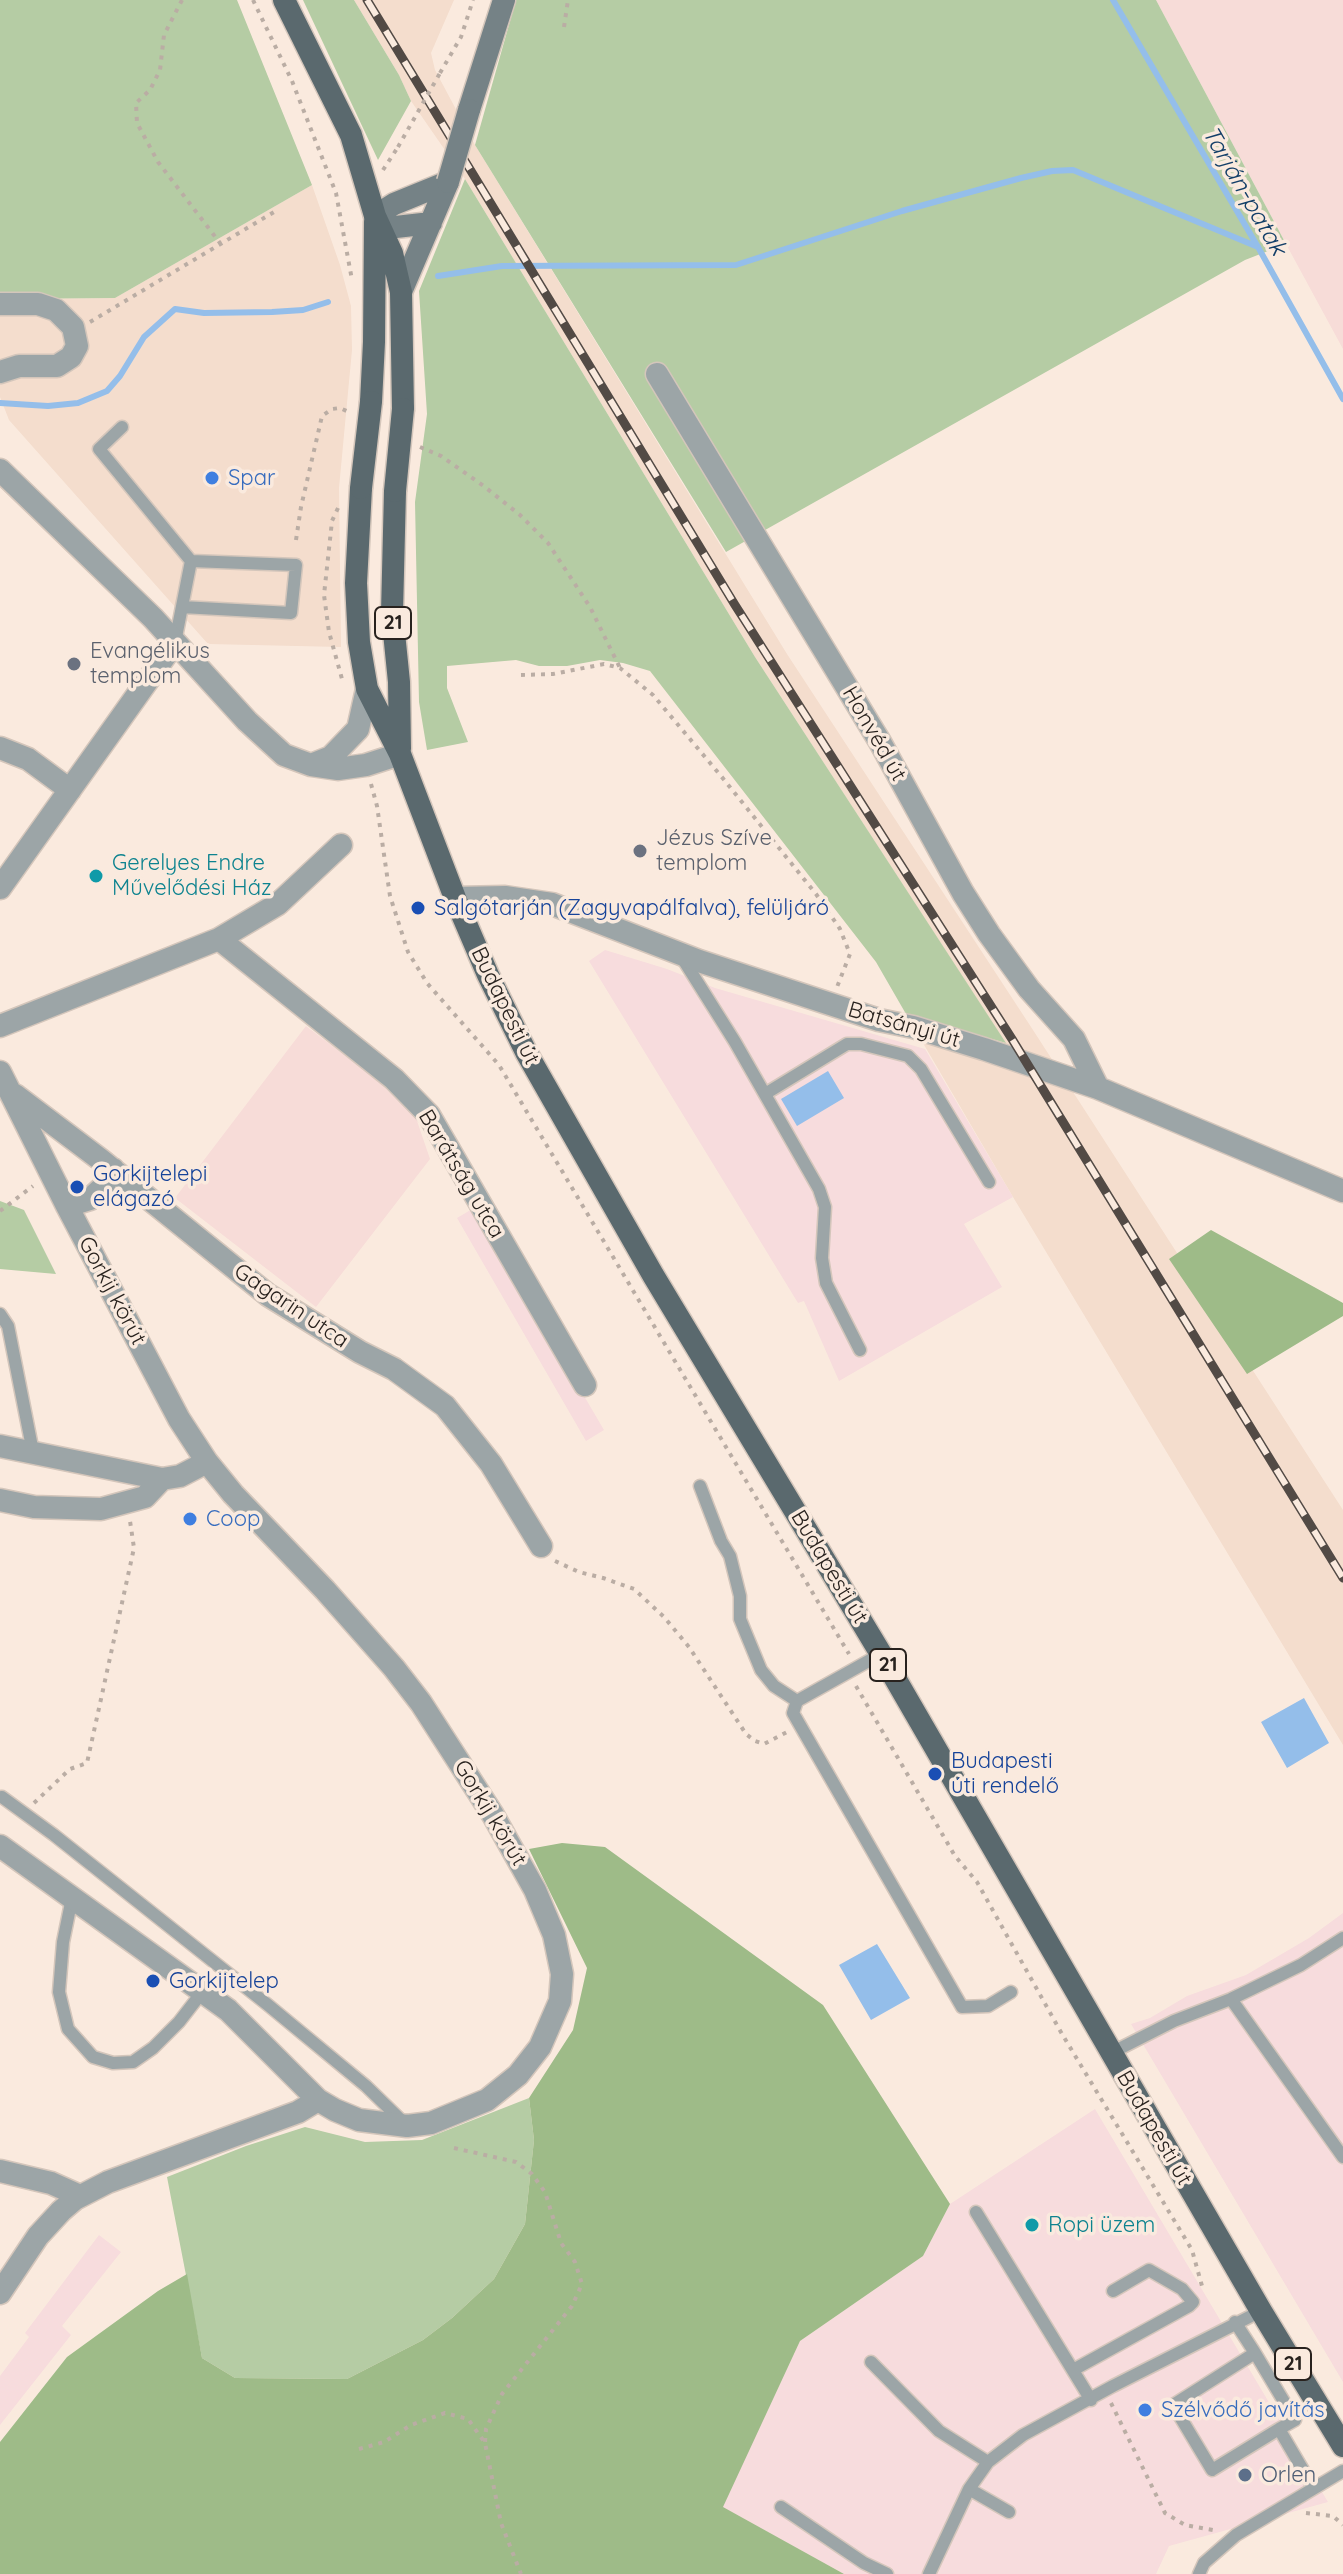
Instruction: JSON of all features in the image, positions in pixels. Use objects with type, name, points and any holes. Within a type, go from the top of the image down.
[{"type":"main road","name":"21","points":[[284,0],[351,135],[375,216],[392,253],[401,292],[403,409],[395,491],[392,613],[399,682],[400,754]]},
{"type":"main road","points":[[401,292],[448,182],[504,0]]},
{"type":"main road","points":[[431,223],[387,228],[375,216],[394,204],[448,182]]},
{"type":"main road","name":"21","points":[[363,409],[374,342],[375,216]]},
{"type":"main road","name":"Budapesti út","points":[[363,409],[356,583],[359,642],[367,689],[400,754],[488,975],[585,1158],[881,1654],[1261,2311],[1343,2446]]},
{"type":"street","points":[[0,304],[48,306],[66,319],[74,331],[76,349],[65,362],[53,366],[10,367],[0,372]]},
{"type":"street","name":"Honvéd út","points":[[657,374],[880,742],[982,924],[1029,989],[1074,1039],[1098,1088]]},
{"type":"street","points":[[0,470],[62,528],[175,642],[247,721],[284,755],[311,765],[351,768],[400,754]]},
{"type":"street","points":[[0,888],[175,642]]},
{"type":"street","name":"Budapesti út","points":[[311,765],[331,757],[358,729],[367,689]]},
{"type":"street","points":[[0,748],[28,759],[70,790]]},
{"type":"street","points":[[0,1026],[219,939],[278,904],[341,845]]},
{"type":"street","name":"Batsányi út","points":[[455,898],[515,897],[552,904],[679,953],[827,1003],[984,1049],[1098,1088],[1343,1191]]},
{"type":"street","name":"Barátság utca","points":[[219,939],[394,1079],[429,1115],[585,1385]]},
{"type":"street","name":"Gagarin utca","points":[[5,1081],[289,1310],[394,1369],[445,1406],[491,1464],[541,1546]]},
{"type":"street","name":"Gorkij körút","points":[[0,1846],[228,2010],[318,2100],[359,2120],[407,2126],[431,2123],[487,2100],[518,2075],[540,2047],[560,2001],[560,1953],[535,1890],[485,1802],[421,1703],[361,1630],[233,1494],[207,1462],[179,1419],[5,1081]]},
{"type":"street","points":[[67,1206],[90,1199],[102,1188],[113,1169]]},
{"type":"street","points":[[0,1446],[162,1479],[180,1476],[207,1462]]},
{"type":"street","points":[[0,1500],[34,1507],[101,1509],[145,1497],[162,1479]]},
{"type":"street","points":[[0,2293],[38,2236],[80,2196],[108,2182],[298,2112],[318,2100]]},
{"type":"street","points":[[0,2171],[51,2183],[80,2196]]},
{"type":"lane","points":[[122,427],[99,449],[191,561],[296,565],[291,613],[182,607]]},
{"type":"lane","points":[[175,642],[191,561]]},
{"type":"lane","points":[[679,953],[735,1042],[819,1189],[825,1207],[822,1258],[826,1283],[860,1350]]},
{"type":"lane","points":[[765,1094],[847,1044],[871,1046],[908,1056],[921,1069],[989,1182]]},
{"type":"lane","points":[[0,1314],[8,1326],[33,1452]]},
{"type":"lane","points":[[700,1486],[730,1556],[740,1596],[740,1619],[761,1670],[774,1686],[797,1701]]},
{"type":"lane","points":[[881,1654],[797,1701],[793,1713],[962,2007],[988,2006],[1011,1992]]},
{"type":"lane","points":[[2,1797],[268,2005],[366,2086],[407,2126]]},
{"type":"lane","points":[[72,1898],[61,1957],[59,1992],[68,2029],[93,2057],[113,2063],[133,2062],[153,2048],[179,2022],[203,1991]]},
{"type":"lane","points":[[1111,2053],[1174,2021],[1231,1999],[1301,1965],[1343,1938]]},
{"type":"lane","points":[[1231,1999],[1343,2157]]},
{"type":"lane","points":[[976,2212],[1091,2400]]},
{"type":"lane","points":[[1073,2370],[1193,2302],[1182,2289],[1149,2270],[1113,2291]]},
{"type":"lane","points":[[929,2574],[969,2489],[988,2462],[1023,2435],[1261,2311]]},
{"type":"lane","points":[[1235,2322],[1255,2353],[1295,2420],[1212,2470],[1173,2405],[1255,2353]]},
{"type":"lane","points":[[871,2362],[939,2431],[988,2462]]},
{"type":"lane","points":[[1279,2429],[1313,2487]]},
{"type":"lane","points":[[1199,2574],[1204,2563],[1236,2535],[1343,2471]]},
{"type":"lane","points":[[969,2489],[1009,2512]]},
{"type":"lane","points":[[781,2507],[864,2563],[887,2574]]},
{"type":"path","points":[[182,0],[164,35],[160,70],[150,90],[136,103],[137,123],[158,162],[220,243]]},
{"type":"path","points":[[253,0],[292,81],[336,193]]},
{"type":"path","points":[[398,147],[461,37],[473,0]]},
{"type":"path","points":[[564,27],[568,0]]},
{"type":"path","points":[[74,331],[274,212]]},
{"type":"path","points":[[296,540],[322,416],[332,409],[363,409]]},
{"type":"path","points":[[412,443],[441,456],[485,487],[548,543],[590,607],[620,668],[653,695],[816,894],[840,929],[850,954],[849,962],[827,1003]]},
{"type":"path","points":[[521,675],[553,674],[604,664],[620,668]]},
{"type":"path","points":[[0,1211],[33,1186]]},
{"type":"path","points":[[24,1813],[70,1769],[87,1763],[134,1548],[132,1524],[122,1503]]},
{"type":"path","points":[[541,1546],[558,1563],[634,1589],[664,1617],[689,1647],[746,1734],[755,1741],[764,1744],[800,1726]]},
{"type":"path","points":[[864,1699],[949,1845],[977,1882],[1062,2034],[1192,2250],[1195,2270],[1203,2289]]},
{"type":"path","points":[[454,2148],[516,2162],[532,2174],[545,2192],[561,2243],[575,2262],[582,2284],[572,2306],[502,2394],[493,2412],[485,2443]]},
{"type":"path","points":[[1105,2391],[1165,2513],[1185,2525],[1236,2535]]},
{"type":"path","points":[[359,2449],[384,2442],[411,2425],[445,2413],[468,2419],[485,2443],[501,2523],[521,2574]]},
{"type":"path","points":[[1295,2519],[1307,2513],[1333,2516],[1343,2525]]},
{"type":"shaded area","points":[[354,0],[454,0],[431,53],[435,70],[475,145],[787,654],[1343,1510],[1343,1745],[906,1014],[1005,1042],[755,657],[465,179],[411,101]]},
{"type":"shaded area","points":[[1156,0],[1343,0],[1343,349],[1286,244]]},
{"type":"shaded area","points":[[312,185],[351,306],[352,350],[339,488],[341,647],[208,644],[9,420],[0,397],[0,299],[115,298]]},
{"type":"shaded area","points":[[605,950],[715,988],[925,1049],[1013,1197],[964,1224],[1002,1287],[839,1381],[804,1301],[798,1303],[589,961]]},
{"type":"shaded area","points":[[306,1026],[376,1079],[416,1118],[430,1159],[316,1307],[175,1198]]},
{"type":"shaded area","points":[[474,1208],[604,1430],[586,1441],[457,1218]]},
{"type":"shaded area","points":[[1343,1913],[1343,2382],[1131,2024],[1150,2018],[1187,1996],[1246,1975],[1309,1938]]},
{"type":"shaded area","points":[[1095,2109],[1328,2502],[1169,2546],[1156,2574],[844,2574],[722,2507],[800,2341],[923,2256],[950,2204]]},
{"type":"shaded area","points":[[99,2235],[121,2252],[62,2326],[71,2335],[0,2425],[0,2376],[29,2337],[25,2333]]},
{"type":"green space","points":[[0,0],[237,0],[312,185],[115,298],[0,299]]},
{"type":"green space","points":[[303,0],[354,0],[399,75],[411,101],[378,160]]},
{"type":"green space","points":[[516,0],[1156,0],[1286,244],[1245,260],[726,552],[475,145]]},
{"type":"green space","points":[[465,179],[755,657],[1006,1043],[906,1014],[876,962],[650,671],[600,660],[567,666],[539,666],[516,660],[447,666],[447,688],[468,742],[427,750],[419,702],[415,502],[427,414],[419,291]]},
{"type":"green space","points":[[0,1201],[24,1210],[56,1274],[0,1269]]},
{"type":"green space","points":[[1211,1230],[1343,1303],[1343,1316],[1247,1374],[1169,1259]]},
{"type":"green space","points":[[562,1843],[605,1847],[823,2005],[950,2204],[923,2256],[800,2341],[723,2507],[844,2574],[0,2574],[0,2442],[67,2357],[158,2291],[187,2274],[202,2358],[235,2378],[347,2379],[423,2340],[494,2279],[525,2224],[534,2140],[529,2098],[573,2030],[587,1968],[529,1849]]},
{"type":"green space","points":[[529,2098],[534,2140],[525,2224],[494,2279],[452,2318],[423,2340],[347,2379],[235,2378],[202,2358],[167,2177],[305,2127],[365,2142],[422,2140]]},
{"type":"water","points":[[828,1071],[844,1098],[797,1126],[781,1099]]},
{"type":"water","points":[[1304,1698],[1329,1743],[1287,1768],[1261,1722]]},
{"type":"water","points":[[877,1944],[910,1998],[871,2020],[839,1965]]},
{"type":"waterway","name":"Tarján-patak","points":[[1113,0],[1343,399]]},
{"type":"waterway","points":[[438,276],[502,266],[736,265],[902,211],[1021,178],[1073,170],[1258,247]]},
{"type":"waterway","points":[[0,403],[48,406],[78,403],[107,391],[144,337],[175,309],[204,313],[272,312],[303,310],[328,302]]},
{"type":"railway","points":[[367,0],[735,605],[1012,1039],[1343,1578]]},
{"type":"place","name":"Spar","points":[[212,478]]},
{"type":"place","name":"Evangélikus templom","points":[[74,664]]},
{"type":"place","name":"Jézus Szíve templom","points":[[640,851]]},
{"type":"place","name":"Gerelyes Endre Művelődési Ház","points":[[96,876]]},
{"type":"place","name":"Salgótarján (Zagyvapálfalva), felüljáró","points":[[418,908]]},
{"type":"place","name":"Gorkijtelepi elágazó","points":[[77,1187]]},
{"type":"place","name":"Coop","points":[[190,1519]]},
{"type":"place","name":"Budapesti úti rendelő","points":[[935,1774]]},
{"type":"place","name":"Gorkijtelep","points":[[153,1981]]},
{"type":"place","name":"Ropi üzem","points":[[1032,2225]]},
{"type":"place","name":"Szélvődő javítás","points":[[1145,2410]]},
{"type":"place","name":"Orlen","points":[[1245,2475]]}]
